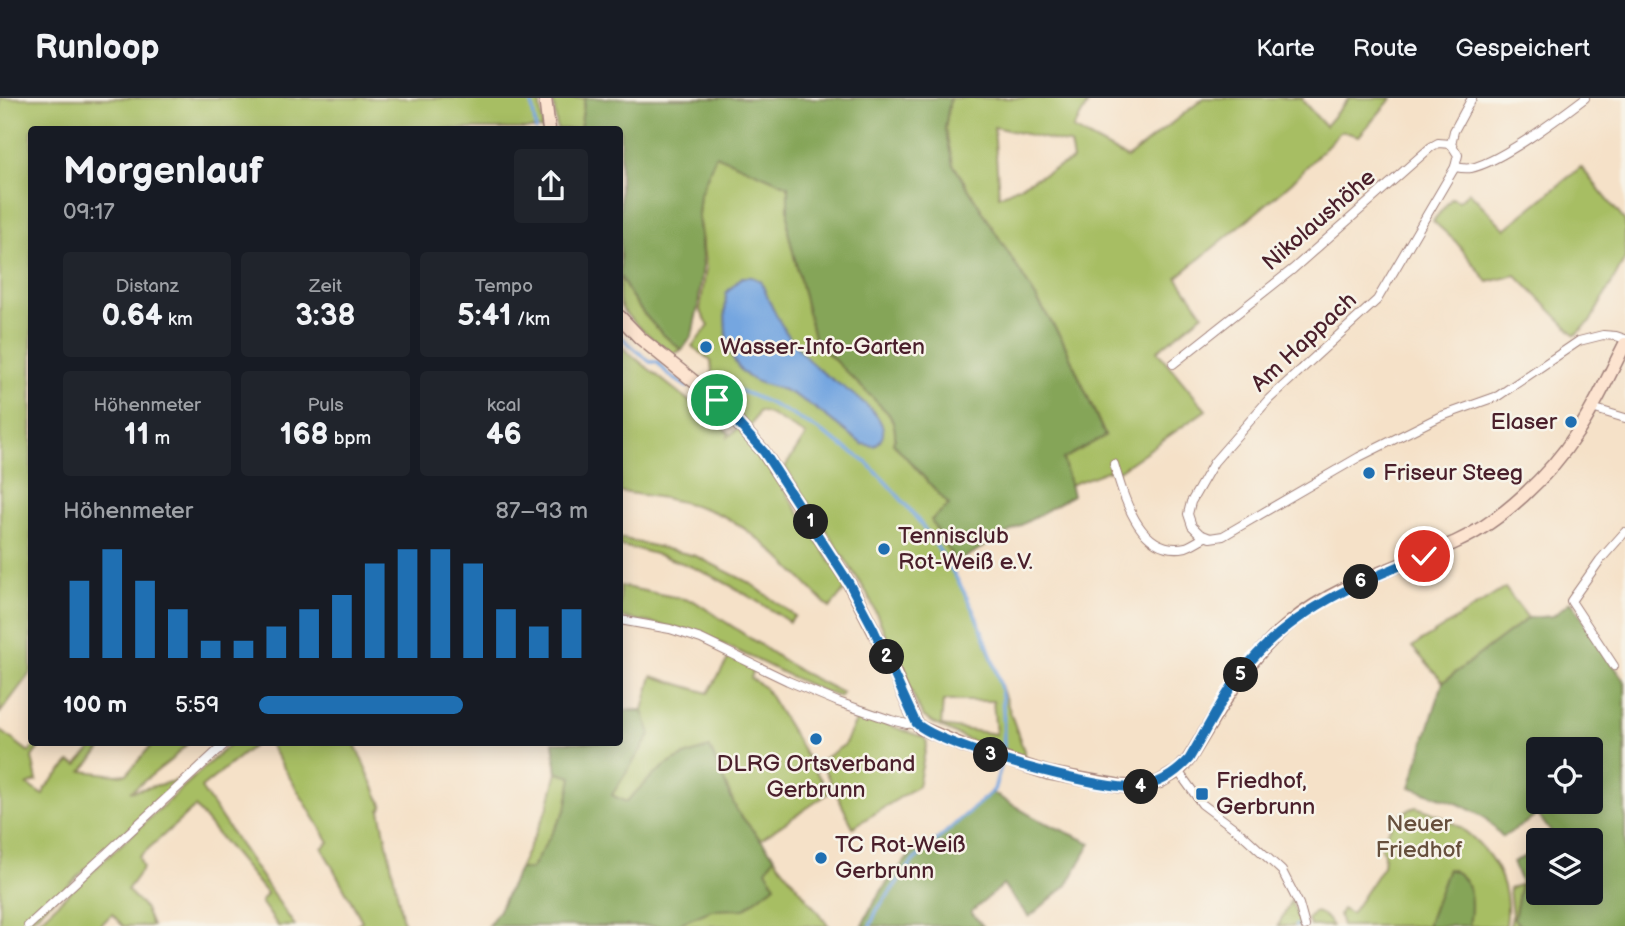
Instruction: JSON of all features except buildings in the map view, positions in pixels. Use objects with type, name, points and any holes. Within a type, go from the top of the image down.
[{"type":"street","points":[[545,98],[548,126]]},
{"type":"street","points":[[1472,98],[1454,131],[1451,144],[1458,155],[1455,167],[1469,169],[1487,163],[1556,120],[1585,98]]},
{"type":"street","name":"Nikolaushöhe","points":[[1173,364],[1293,269],[1431,147],[1438,143],[1451,144]]},
{"type":"street","name":"Am Happach","points":[[1205,537],[1192,526],[1189,509],[1214,462],[1269,399],[1377,300],[1455,167]]},
{"type":"street","points":[[623,320],[640,338],[717,400],[764,452],[849,583],[923,728]]},
{"type":"street","points":[[623,621],[670,629],[701,639],[838,702],[923,728],[994,756],[1048,773],[1120,786],[1138,787],[1158,782],[1178,771],[1189,759],[1247,666],[1271,639],[1304,613],[1350,587],[1459,541],[1501,515],[1555,462],[1577,433],[1625,342],[1616,336],[1603,335],[1579,341],[1498,396],[1440,417],[1359,457],[1223,536],[1205,537],[1187,547],[1173,548],[1147,536],[1128,508],[1114,464]]},
{"type":"street","points":[[1592,408],[1625,418]]},
{"type":"street","points":[[1614,666],[1571,601],[1600,560],[1625,533]]},
{"type":"street","points":[[28,926],[223,746]]},
{"type":"street","points":[[1178,771],[1202,804],[1242,834],[1282,871],[1299,904],[1305,926]]},
{"type":"green space","points":[[0,98],[539,98],[543,126],[28,126],[28,676],[0,713]]},
{"type":"green space","points":[[553,98],[585,98],[580,126],[557,126]]},
{"type":"green space","points":[[585,98],[950,98],[945,129],[953,164],[1063,341],[1105,436],[1063,459],[1073,495],[956,563],[931,520],[949,505],[893,443],[895,428],[889,414],[815,341],[788,231],[788,186],[716,155],[700,194],[698,215],[703,265],[692,336],[682,350],[646,316],[623,281],[623,126],[580,126]]},
{"type":"green space","points":[[950,98],[1091,98],[1073,129],[1127,158],[1204,98],[1303,98],[1325,126],[1349,98],[1392,98],[1359,136],[1341,131],[1292,182],[1177,277],[1203,314],[1157,351],[1206,410],[1117,472],[1115,468],[1070,485],[1063,459],[1105,435],[1063,341],[953,164],[945,129]],"holes":[[[994,127],[1070,144],[1073,160],[999,196]]]},
{"type":"green space","points":[[716,154],[788,186],[788,231],[815,341],[889,414],[895,428],[893,443],[950,505],[932,521],[956,563],[951,567],[977,618],[1024,751],[1024,758],[971,741],[941,727],[922,715],[867,593],[785,467],[806,435],[759,411],[750,427],[707,382],[712,372],[711,361],[692,346],[709,326],[700,310],[706,268],[698,215],[700,194]],"holes":[[[943,701],[993,701],[996,734],[941,726]]]},
{"type":"green space","points":[[1581,167],[1625,221],[1625,259],[1590,322],[1575,335],[1516,275],[1488,282],[1456,242],[1433,221],[1452,198],[1459,201],[1469,192],[1505,229]]},
{"type":"green space","points":[[623,281],[646,316],[682,350],[673,354],[623,310]]},
{"type":"green space","points":[[623,348],[729,433],[728,437],[738,428],[760,452],[847,587],[830,608],[776,554],[746,530],[714,512],[655,497],[623,492]]},
{"type":"green space","points":[[623,539],[696,556],[750,583],[795,616],[789,622],[708,574],[623,547]]},
{"type":"green space","points":[[623,587],[694,601],[801,672],[843,693],[840,697],[824,691],[729,647],[667,626],[623,618]]},
{"type":"green space","points":[[1505,588],[1528,618],[1443,682],[1412,647]]},
{"type":"green space","points":[[1571,601],[1625,682],[1625,926],[1520,926],[1514,919],[1521,883],[1513,862],[1526,856],[1526,905],[1603,905],[1603,828],[1548,828],[1538,815],[1503,837],[1484,817],[1459,804],[1410,787],[1443,682],[1528,618],[1553,616]]},
{"type":"green space","points":[[730,656],[754,668],[751,678],[765,688],[829,793],[760,840],[829,926],[489,926],[500,909],[548,807],[557,772],[554,746],[623,746],[623,710],[643,710],[652,676],[708,693]]},
{"type":"green space","points":[[623,710],[643,711],[651,734],[612,795],[626,802],[672,762],[710,748],[737,811],[775,857],[766,870],[775,885],[744,909],[712,910],[674,926],[488,926],[519,869],[531,869],[566,809],[572,777],[557,773],[554,746],[623,746]]},
{"type":"green space","points":[[859,715],[923,737],[927,742],[918,786],[853,827],[820,761],[844,745]]},
{"type":"green space","points":[[0,730],[29,752],[34,746],[40,746],[32,757],[37,781],[27,785],[43,795],[45,788],[70,762],[77,765],[94,746],[104,746],[82,771],[117,775],[127,774],[151,746],[185,746],[130,792],[182,779],[25,926],[0,926]]},
{"type":"green space","points":[[228,746],[253,746],[201,788],[295,926],[278,926],[261,902],[267,894],[195,807],[139,857],[143,868],[127,890],[144,907],[152,926],[123,926],[112,914],[100,926],[33,926]]},
{"type":"green space","points":[[270,746],[356,746],[383,807],[380,810],[404,926],[354,926],[362,921],[322,848],[329,842]]},
{"type":"green space","points":[[991,792],[1037,819],[1091,843],[1067,885],[1029,917],[1003,885],[971,912],[983,926],[862,926],[880,893],[920,844],[926,849]]},
{"type":"green space","name":"Neuer Friedhof","points":[[1416,807],[1454,824],[1485,850],[1496,866],[1503,884],[1507,904],[1506,926],[1469,926],[1471,900],[1467,884],[1463,878],[1448,869],[1427,926],[1342,926],[1339,914],[1342,909],[1351,914],[1383,866],[1384,855],[1380,844],[1387,832],[1399,817]]},
{"type":"green space","points":[[1448,869],[1463,878],[1470,892],[1469,926],[1427,926]]},
{"type":"green space","points":[[1521,884],[1514,918],[1520,926],[1510,926],[1512,916],[1509,889]]},
{"type":"green space","points":[[1291,900],[1301,926],[1278,926]]},
{"type":"green space","points":[[1314,912],[1327,918],[1332,926],[1310,926],[1308,919]]},
{"type":"water","points":[[742,277],[761,281],[771,305],[798,349],[816,367],[861,400],[876,415],[883,430],[877,444],[862,444],[806,402],[786,391],[762,384],[741,370],[730,351],[725,316],[726,293]]},
{"type":"waterway","points":[[531,98],[535,126]]},
{"type":"waterway","points":[[623,339],[650,362],[657,362],[669,375],[687,387]]},
{"type":"waterway","points":[[717,383],[782,409],[857,455],[914,514],[933,540],[966,596],[991,655],[1002,692],[1004,749]]},
{"type":"waterway","points":[[870,926],[877,910],[913,861],[994,790],[1001,766]]},
{"type":"place","name":"Wasser-Info-Garten","points":[[706,347]]},
{"type":"place","name":"Elaser","points":[[1571,422]]},
{"type":"place","name":"Friseur Steeg","points":[[1369,473]]},
{"type":"place","name":"Tennisclub Rot-Weiß e.V.","points":[[884,549]]},
{"type":"place","name":"DLRG Ortsverband Gerbrunn","points":[[816,739]]},
{"type":"place","name":"Friedhof, Gerbrunn","points":[[1202,794]]},
{"type":"place","name":"TC Rot-Weiß Gerbrunn","points":[[821,858]]},
{"type":"route","points":[[717,400],[780,474],[849,583],[890,663],[916,723],[928,733],[964,746],[1075,779],[1138,787],[1158,782],[1178,771],[1189,759],[1247,666],[1271,639],[1304,613],[1350,587],[1424,556]]}]
